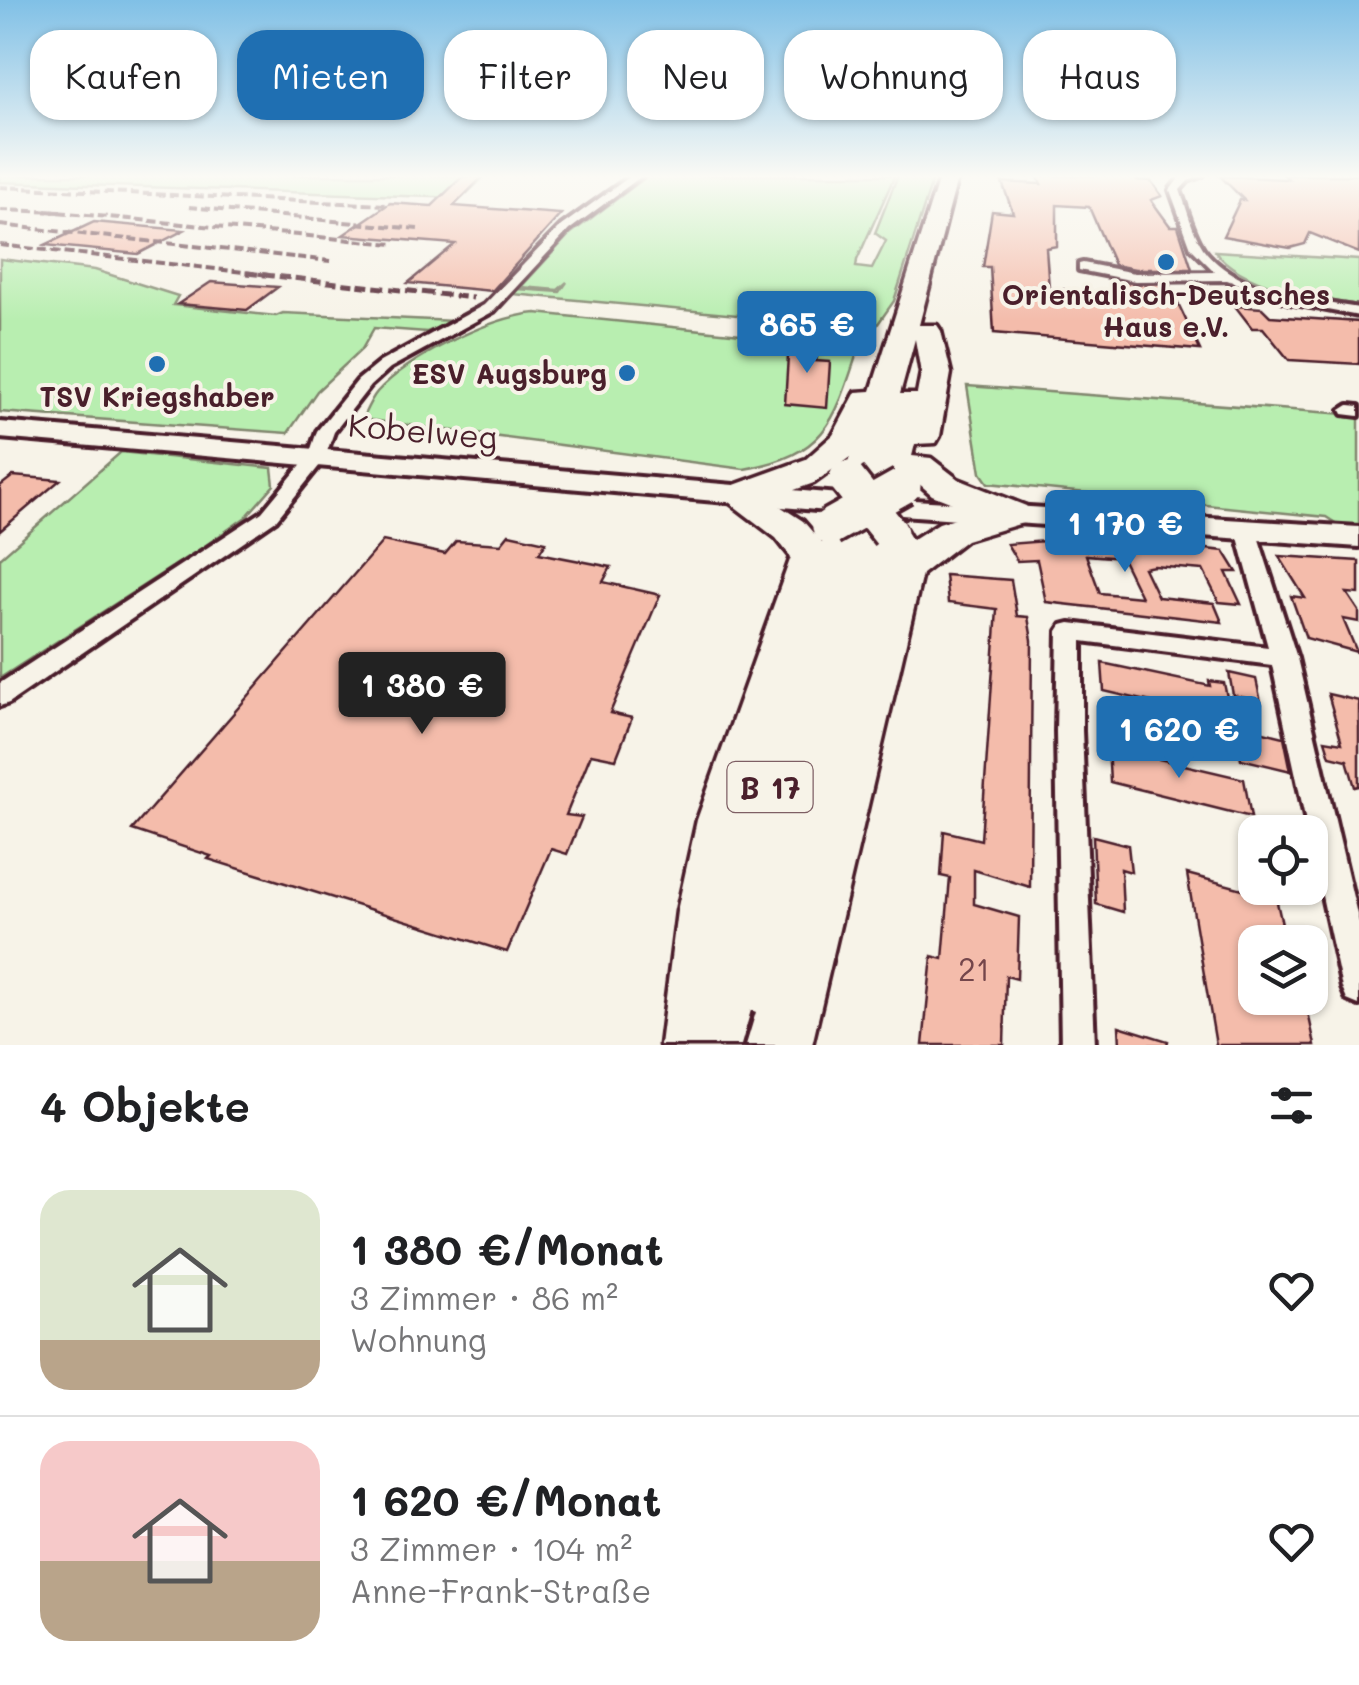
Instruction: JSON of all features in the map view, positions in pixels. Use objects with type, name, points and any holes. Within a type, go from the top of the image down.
[{"type":"highway","name":"B 17","points":[[916,332],[939,224]]},
{"type":"highway","name":"B 17","points":[[711,1045],[770,786],[867,509],[949,224]]},
{"type":"highway","points":[[693,1045],[706,912],[724,820],[867,509],[936,373],[916,332]]},
{"type":"highway","points":[[739,496],[799,479],[934,538],[1013,514]]},
{"type":"highway","points":[[739,496],[802,540],[867,509],[945,487],[1013,514]]},
{"type":"highway","name":"B 17","points":[[762,1045],[867,509]]},
{"type":"highway","points":[[779,1045],[820,903],[867,509]]},
{"type":"main road","name":"Kobelweg","points":[[0,430],[739,496]]},
{"type":"main road","points":[[1013,514],[1359,536]]},
{"type":"street","points":[[0,696],[269,516],[318,456],[326,431],[364,383],[385,365],[489,308],[571,224]]},
{"type":"street","points":[[1188,224],[1197,248],[1229,276]]},
{"type":"street","points":[[1083,268],[1135,277],[1229,276],[1294,299],[1359,312]]},
{"type":"street","points":[[1246,530],[1285,658],[1359,988]]},
{"type":"street","points":[[1078,1045],[1070,631],[1285,658]]},
{"type":"green space","points":[[584,224],[873,224],[856,267],[872,269],[886,241],[875,233],[879,224],[919,224],[894,301],[875,328],[513,294],[518,289],[560,292],[567,282],[558,290],[521,287]]},
{"type":"green space","points":[[1215,251],[1359,260],[1359,305],[1302,295],[1261,282],[1242,274]]},
{"type":"green space","name":"TSV Kriegshaber","points":[[0,259],[95,270],[178,296],[173,305],[276,316],[283,313],[454,321],[427,332],[374,328],[362,349],[317,391],[288,433],[0,412]]},
{"type":"green space","name":"ESV Augsburg","points":[[536,313],[828,343],[857,353],[841,399],[822,432],[792,455],[744,469],[362,419],[377,392],[409,365],[474,331]]},
{"type":"green space","points":[[967,386],[1359,415],[1359,526],[1337,524],[1326,517],[988,483],[981,473]]},
{"type":"green space","points":[[121,452],[272,468],[274,485],[246,517],[0,678],[0,558]]},
{"type":"building","points":[[90,224],[184,230],[138,254],[45,245]]},
{"type":"building","points":[[359,224],[552,224],[492,291],[408,283],[455,244],[343,235]]},
{"type":"building","points":[[990,224],[1057,224],[1057,246],[1046,248],[1049,288],[1128,295],[1122,282],[1169,284],[1200,350],[994,333],[990,267],[983,267]]},
{"type":"building","points":[[1096,224],[1178,226],[1192,269],[1135,269],[1114,265]]},
{"type":"building","points":[[1229,224],[1359,224],[1359,253],[1310,233],[1305,244],[1290,248],[1223,236]]},
{"type":"building","points":[[211,282],[278,287],[247,310],[178,304]]},
{"type":"building","points":[[1235,306],[1262,308],[1270,316],[1359,322],[1359,364],[1289,360],[1263,328],[1252,328]]},
{"type":"building","points":[[789,340],[820,343],[816,361],[830,362],[827,408],[785,404]]},
{"type":"building","points":[[13,476],[60,480],[0,531],[0,486]]},
{"type":"building","points":[[509,534],[546,542],[539,553],[611,567],[603,582],[660,595],[610,713],[632,718],[616,759],[591,754],[566,815],[582,817],[567,854],[551,849],[507,952],[208,859],[211,856],[132,830],[383,541],[445,554],[456,541],[501,544]]},
{"type":"building","points":[[1097,537],[1224,551],[1237,572],[1226,572],[1241,604],[1219,602],[1203,570],[1154,566],[1144,568],[1158,597],[1214,603],[1222,622],[1046,602],[1037,560],[1017,561],[1007,544]],"holes":[[[1086,555],[1122,558],[1141,597],[1100,593]]]},
{"type":"building","points":[[1279,556],[1359,561],[1359,594],[1347,593],[1359,611],[1359,622],[1343,619],[1357,652],[1306,638],[1291,596],[1305,598]]},
{"type":"building","points":[[945,575],[1011,580],[1017,616],[1028,617],[1032,640],[1030,887],[974,870],[974,904],[1019,917],[1017,979],[1006,976],[1004,1045],[923,1045],[932,956],[943,959],[950,878],[941,876],[944,831],[981,840],[997,609],[948,603]]},
{"type":"building","points":[[1102,663],[1210,686],[1209,681],[1224,683],[1232,721],[1104,691]]},
{"type":"building","points":[[1229,673],[1256,679],[1261,702],[1233,695]]},
{"type":"building","points":[[1328,694],[1359,701],[1359,786],[1355,787],[1347,760],[1330,756],[1325,740],[1342,743]]},
{"type":"building","points":[[1235,725],[1284,737],[1291,771],[1241,759]]},
{"type":"building","points":[[1108,747],[1244,779],[1251,815],[1243,815],[1110,782]]},
{"type":"building","points":[[1093,836],[1128,845],[1131,872],[1121,869],[1123,912],[1096,904]]},
{"type":"building","points":[[1187,874],[1238,888],[1238,905],[1278,905],[1282,925],[1238,925],[1238,1015],[1309,1015],[1315,1045],[1216,1045]]},
{"type":"building","points":[[1119,1026],[1168,1041],[1167,1045],[1120,1045]]},
{"type":"railway","points":[[180,224],[393,244]]},
{"type":"railway","points":[[364,224],[418,229]]},
{"type":"railway","points":[[0,225],[331,261]]},
{"type":"railway","points":[[0,245],[270,275]]},
{"type":"railway","points":[[247,273],[473,298]]},
{"type":"place","name":"Orientalisch-Deutsches Haus e.V.","points":[[1166,262]]},
{"type":"place","name":"TSV Kriegshaber","points":[[157,364]]},
{"type":"place","name":"ESV Augsburg","points":[[627,373]]}]
